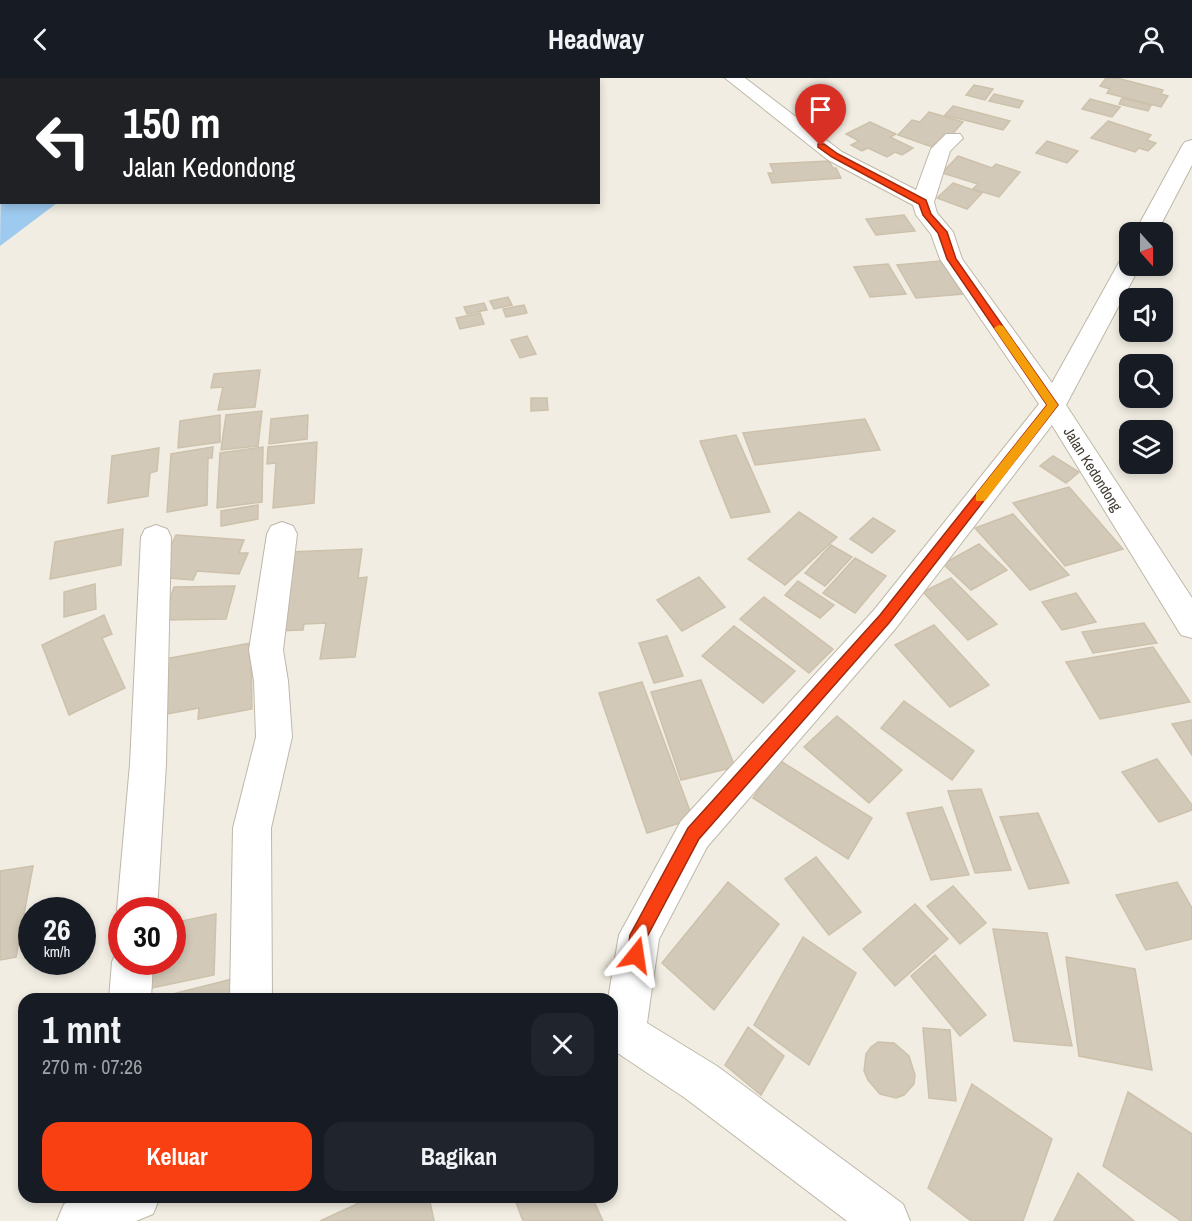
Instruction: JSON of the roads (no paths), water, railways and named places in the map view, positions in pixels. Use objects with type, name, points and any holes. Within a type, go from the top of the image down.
[{"type":"street","points":[[734,78],[835,156],[923,202],[941,149],[952,138]]},
{"type":"street","points":[[1151,222],[1192,146]]},
{"type":"street","name":"Jalan Kedondong","points":[[923,202],[927,215],[942,232],[951,259],[1053,405],[1192,625]]},
{"type":"street","points":[[886,1221],[701,1082],[618,1033],[639,935],[694,834],[885,619],[1053,405],[1122,276]]},
{"type":"street","points":[[251,993],[252,828],[273,736],[271,681],[266,650],[282,534]]},
{"type":"street","points":[[138,897],[148,764],[156,537]]},
{"type":"street","points":[[130,993],[132,975]]},
{"type":"water","points":[[1,204],[56,204],[0,246]]}]
